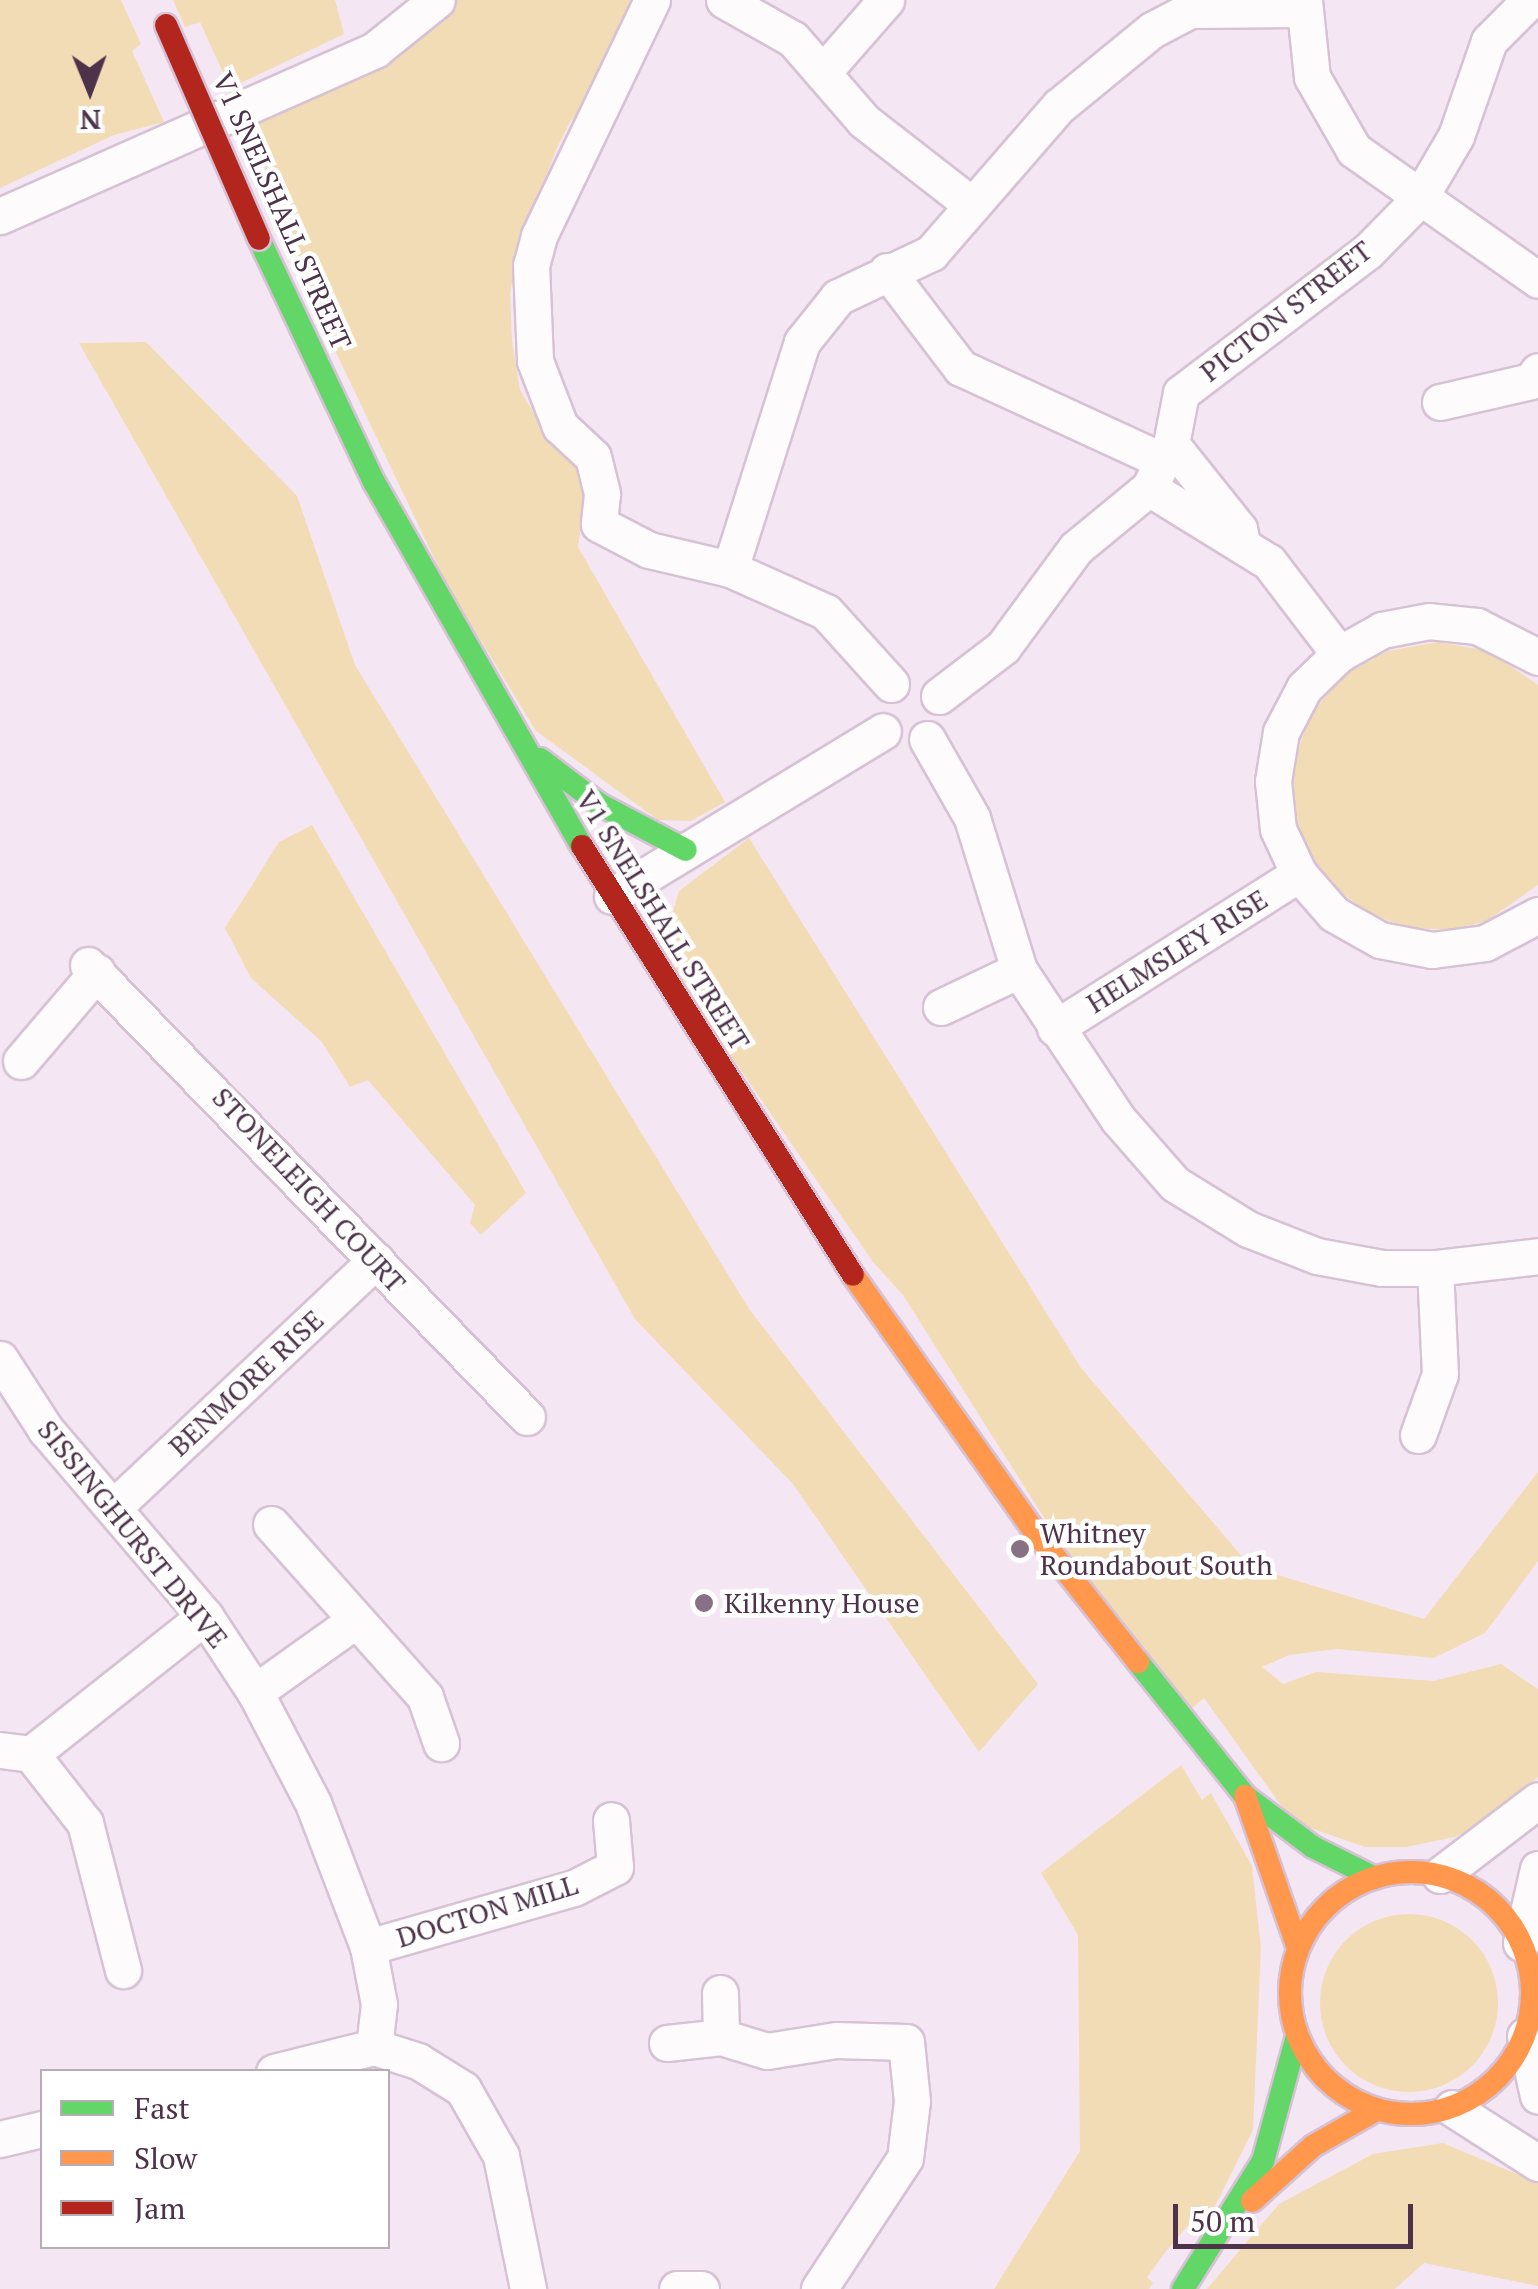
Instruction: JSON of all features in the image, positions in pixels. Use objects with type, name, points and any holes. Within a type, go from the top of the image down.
[{"type":"street","name":"V1 SNELSHALL STREET","points":[[154,0],[259,239],[374,482],[516,740],[832,1246],[1035,1532],[1245,1796],[1313,1847],[1374,1878]]},
{"type":"street","points":[[0,216],[376,50],[437,0]]},
{"type":"street","points":[[652,0],[540,236],[531,265],[535,361],[560,426],[593,456],[602,494],[599,524],[649,550],[730,569],[826,612],[856,638],[891,684]]},
{"type":"street","points":[[724,0],[793,39],[864,121],[972,206]]},
{"type":"street","points":[[823,72],[886,0]]},
{"type":"street","name":"PICTON STREET","points":[[1161,464],[1181,392],[1367,252],[1419,199],[1456,136],[1489,41],[1530,0]]},
{"type":"street","points":[[730,569],[802,342],[838,296],[932,253],[1059,106],[1152,30],[1190,10],[1303,4],[1312,77],[1354,150],[1538,280]]},
{"type":"street","points":[[886,271],[961,368],[1161,464],[1239,529],[1243,544]]},
{"type":"street","points":[[1440,402],[1536,381]]},
{"type":"street","points":[[1161,464],[1243,544],[1269,562],[1339,654]]},
{"type":"street","points":[[938,696],[1003,647],[1076,548],[1161,464]]},
{"type":"street","points":[[1533,639],[1477,626],[1429,621],[1382,630],[1339,654],[1304,688],[1282,732],[1276,764],[1278,830],[1298,874],[1334,914],[1380,940],[1432,950],[1485,943],[1538,915]]},
{"type":"street","points":[[912,678],[938,696],[942,715],[926,740],[908,744],[883,730],[878,700],[891,684],[912,678]]},
{"type":"street","points":[[612,896],[883,730]]},
{"type":"street","points":[[516,740],[599,804],[686,850]]},
{"type":"street","points":[[926,740],[972,818],[1019,970],[1118,1119],[1175,1184],[1248,1229],[1317,1256],[1435,1268],[1538,1256]]},
{"type":"street","name":"HELMSLEY RISE","points":[[1055,1028],[1298,874]]},
{"type":"street","name":"STONELEIGH COURT","points":[[22,1061],[92,968],[527,1417]]},
{"type":"street","points":[[941,1006],[1019,970]]},
{"type":"street","name":"BENMORE RISE","points":[[116,1505],[376,1260]]},
{"type":"street","points":[[1414,1441],[1440,1374],[1435,1268]]},
{"type":"street","name":"SISSINGHURST DRIVE","points":[[4,1370],[46,1430],[116,1505],[205,1616],[256,1692],[313,1802],[368,1947],[379,2004],[374,2046]]},
{"type":"street","points":[[271,1524],[425,1697],[441,1744]]},
{"type":"street","points":[[123,1970],[84,1823],[16,1752],[205,1616]]},
{"type":"street","points":[[256,1692],[356,1620]]},
{"type":"street","name":"V1 SNELSHALL STREET","points":[[1245,1796],[1298,1948]]},
{"type":"street","points":[[1440,1876],[1538,1800]]},
{"type":"street","name":"DOCTON MILL","points":[[368,1947],[574,1888],[615,1868],[612,1820]]},
{"type":"street","points":[[1521,1942],[1538,1869]]},
{"type":"street","points":[[1183,2289],[1233,2218],[1263,2161],[1296,2036],[1290,1976],[1298,1948],[1316,1917],[1342,1893],[1374,1878],[1440,1876],[1474,1889],[1502,1912],[1521,1942],[1532,1989],[1525,2036],[1508,2067],[1452,2108],[1415,2115],[1376,2110],[1342,2094],[1315,2068],[1296,2036]]},
{"type":"street","points":[[720,1993],[722,2037]]},
{"type":"street","points":[[1525,2036],[1538,2096]]},
{"type":"street","points":[[667,2042],[722,2037],[767,2051],[836,2040],[906,2042],[912,2102],[905,2158],[819,2289]]},
{"type":"street","points":[[286,2069],[374,2046],[418,2061],[463,2088],[501,2156],[528,2289]]},
{"type":"street","points":[[1452,2108],[1538,2163]]},
{"type":"street","points":[[1233,2218],[1312,2146],[1376,2110]]},
{"type":"street","points":[[0,2140],[40,2130]]},
{"type":"street","points":[[677,2289],[701,2289]]},
{"type":"shaded area","points":[[0,0],[121,0],[141,44],[132,51],[164,122],[114,135],[0,188]]},
{"type":"shaded area","points":[[173,0],[335,0],[344,34],[230,88],[200,22],[185,27]]},
{"type":"shaded area","points":[[449,0],[633,0],[581,116],[571,120],[556,150],[518,252],[510,293],[512,341],[520,390],[548,437],[576,462],[585,494],[578,547],[725,802],[691,821],[658,820],[536,731],[447,585],[277,229],[289,225],[244,120]]},
{"type":"shaded area","points":[[146,342],[297,496],[355,665],[749,1309],[1038,1684],[979,1752],[793,1484],[635,1319],[79,343]]},
{"type":"shaded area","points":[[1438,642],[1488,651],[1538,685],[1538,885],[1485,922],[1446,930],[1406,927],[1369,913],[1333,886],[1307,850],[1293,806],[1294,762],[1311,714],[1344,675],[1388,651]]},
{"type":"shaded area","points":[[312,825],[526,1193],[481,1235],[470,1223],[475,1205],[368,1080],[350,1087],[322,1042],[251,978],[225,928],[279,842]]},
{"type":"shaded area","points":[[749,838],[1081,1368],[1251,1567],[1424,1619],[1538,1472],[1538,1561],[1485,1633],[1434,1658],[1337,1649],[1289,1655],[1262,1667],[1283,1684],[1316,1672],[1433,1681],[1501,1664],[1538,1689],[1538,1777],[1493,1816],[1455,1837],[1406,1847],[1365,1847],[1293,1822],[1204,1698],[1192,1708],[1055,1535],[903,1295],[873,1262],[669,966],[667,931],[679,891]]},
{"type":"shaded area","points":[[1181,1765],[1202,1800],[1211,1793],[1252,1866],[1261,1948],[1253,2130],[1212,2212],[1204,2207],[1167,2250],[1147,2277],[1153,2283],[1149,2289],[994,2289],[1080,2151],[1078,1935],[1041,1873]]},
{"type":"shaded area","points":[[1409,1914],[1443,1921],[1472,1940],[1491,1969],[1498,2003],[1491,2037],[1472,2066],[1443,2085],[1409,2092],[1375,2085],[1346,2066],[1327,2037],[1320,2003],[1327,1969],[1346,1940],[1375,1921]]},
{"type":"shaded area","points":[[1443,2143],[1538,2183],[1538,2286],[1424,2263],[1395,2289],[1207,2289],[1279,2204],[1373,2154]]},
{"type":"traffic: fast","points":[[259,239],[374,482],[582,846]]},
{"type":"traffic: fast","points":[[540,759],[599,804],[686,850]]},
{"type":"traffic: fast","points":[[1138,1662],[1245,1796],[1313,1847],[1375,1878]]},
{"type":"traffic: fast","points":[[1183,2289],[1263,2161],[1297,2036]]},
{"type":"traffic: slow","points":[[853,1275],[1035,1532],[1138,1662]]},
{"type":"traffic: slow","points":[[1245,1796],[1298,1948]]},
{"type":"traffic: slow","points":[[1411,1872],[1457,1881],[1497,1907],[1523,1947],[1532,1993],[1523,2039],[1497,2079],[1457,2105],[1411,2114],[1365,2105],[1325,2079],[1299,2039],[1290,1993],[1299,1947],[1325,1907],[1365,1881],[1411,1872]]},
{"type":"traffic: slow","points":[[1252,2201],[1313,2146],[1376,2110]]},
{"type":"traffic: jam","points":[[166,25],[259,239]]},
{"type":"traffic: jam","points":[[582,846],[853,1275]]},
{"type":"place","name":"Whitney Roundabout South","points":[[1020,1549]]},
{"type":"place","name":"Kilkenny House","points":[[704,1603]]}]
